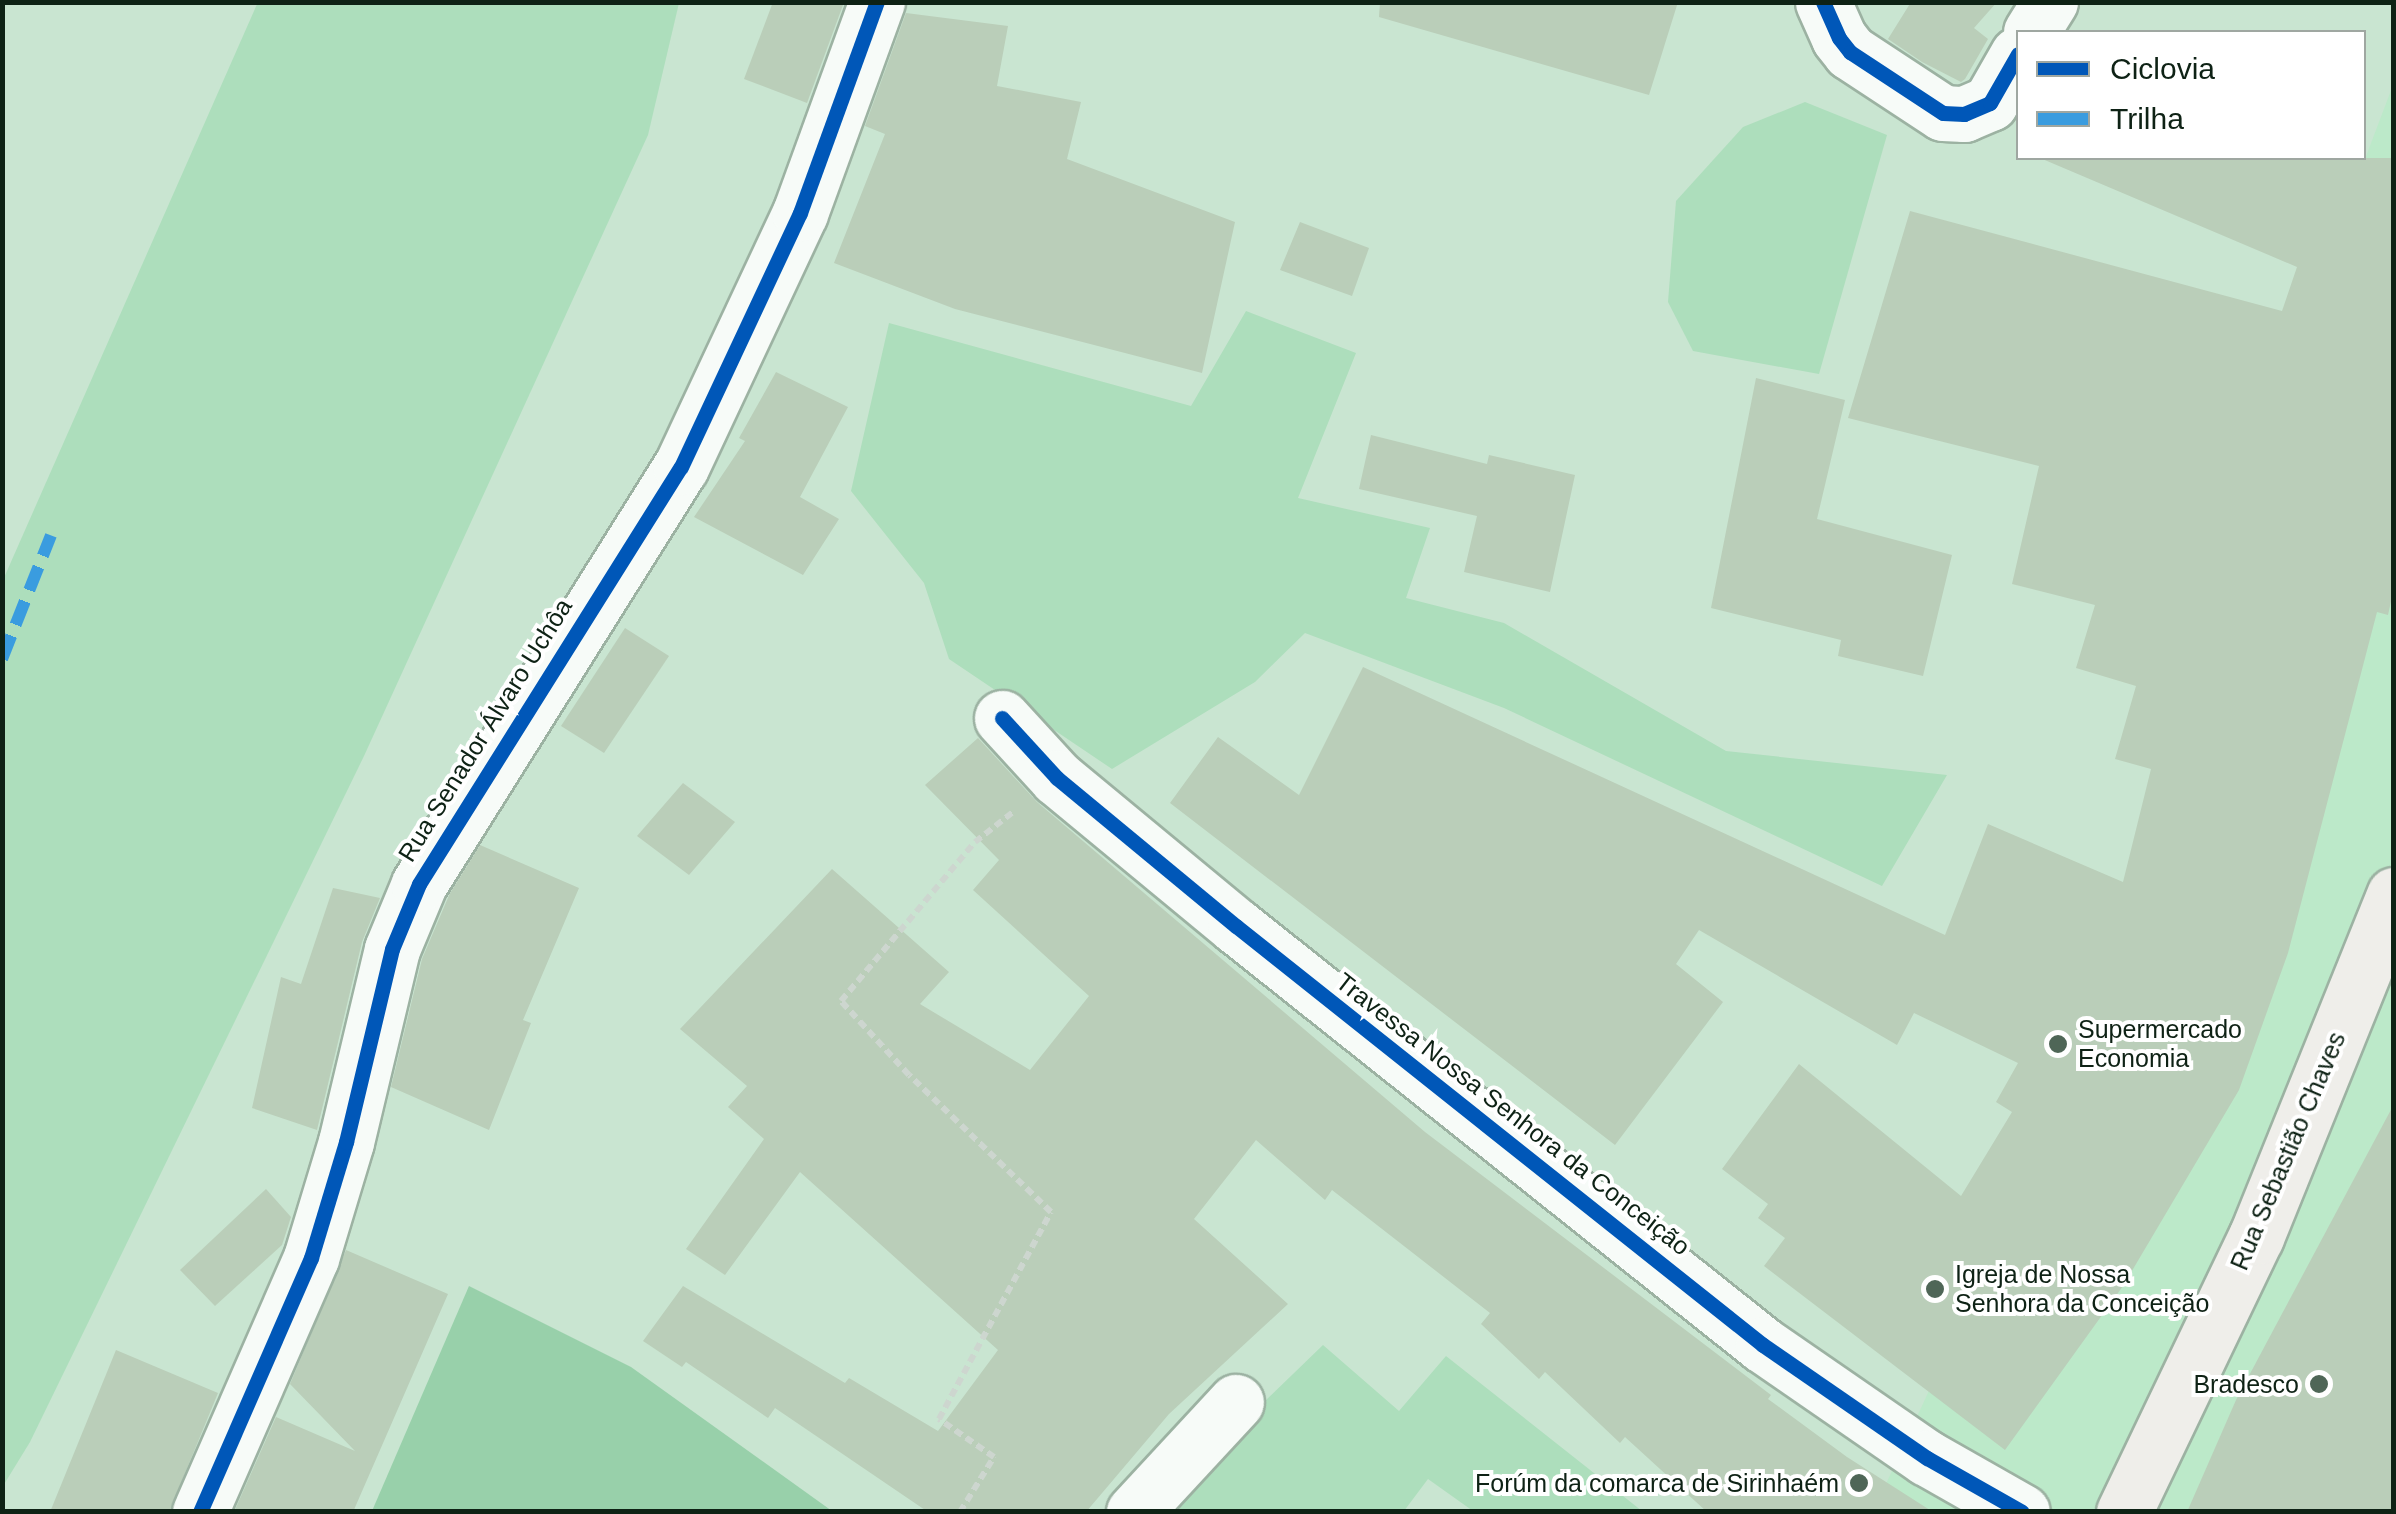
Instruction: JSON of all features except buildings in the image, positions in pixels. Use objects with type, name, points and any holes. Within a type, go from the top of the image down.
[{"type":"main road","name":"Rua Sebastião Chaves","points":[[2124,1512],[2256,1237],[2394,895]]},
{"type":"street","name":"Rua Senador Álvaro Uchôa","points":[[200,1512],[311,1258],[346,1142],[392,950],[419,884],[681,467],[800,213],[877,2]]},
{"type":"street","points":[[1824,2],[1838,38],[1850,52],[1943,113],[1964,114],[1990,102],[2016,57]]},
{"type":"street","points":[[2032,30],[2050,2]]},
{"type":"street","name":"Travessa Nossa Senhora da Conceição","points":[[1002,718],[1057,778],[1236,926],[1763,1344],[1927,1458],[2022,1512]]},
{"type":"street","points":[[1134,1512],[1236,1402]]},
{"type":"path","points":[[960,1512],[994,1457],[939,1419],[1051,1212],[909,1075],[841,1001],[975,842],[1057,778]]},
{"type":"shaded area","points":[[258,2],[679,3],[648,135],[364,756],[30,1442],[3,1486],[3,580]]},
{"type":"shaded area","points":[[2393,85],[2393,1511],[1873,1512],[2022,1189],[2144,871],[2270,410]]},
{"type":"shaded area","points":[[1805,102],[1887,135],[1819,374],[1693,351],[1668,302],[1676,201],[1743,127]]},
{"type":"shaded area","points":[[1246,311],[1356,353],[1298,498],[1430,528],[1406,598],[1504,623],[1726,751],[1947,775],[1882,886],[1504,708],[1305,633],[1255,682],[1112,769],[949,659],[924,583],[851,491],[889,323],[1191,406]]},
{"type":"shaded area","points":[[469,1286],[631,1367],[832,1511],[372,1511]]},
{"type":"shaded area","points":[[1323,1345],[1399,1411],[1446,1356],[1642,1511],[1473,1511],[1428,1479],[1404,1511],[1150,1512]]},
{"type":"marked path","points":[[2,659],[51,535]]},
{"type":"cycle path","points":[[200,1512],[311,1258],[346,1142],[392,949],[419,884],[681,467],[800,213],[877,2]]},
{"type":"cycle path","points":[[1823,2],[1839,38],[1850,52],[1943,113],[1964,114],[1990,103],[2016,58]]},
{"type":"cycle path","points":[[1002,718],[1057,778],[1236,926],[1763,1345],[1927,1458],[2022,1512]]},
{"type":"place","name":"Supermercado Economia","points":[[2058,1044]]},
{"type":"place","name":"Igreja de Nossa Senhora da Conceição","points":[[1935,1289]]},
{"type":"place","name":"Bradesco","points":[[2319,1384]]},
{"type":"place","name":"Forúm da comarca de Sirinhaém","points":[[1859,1483]]}]
